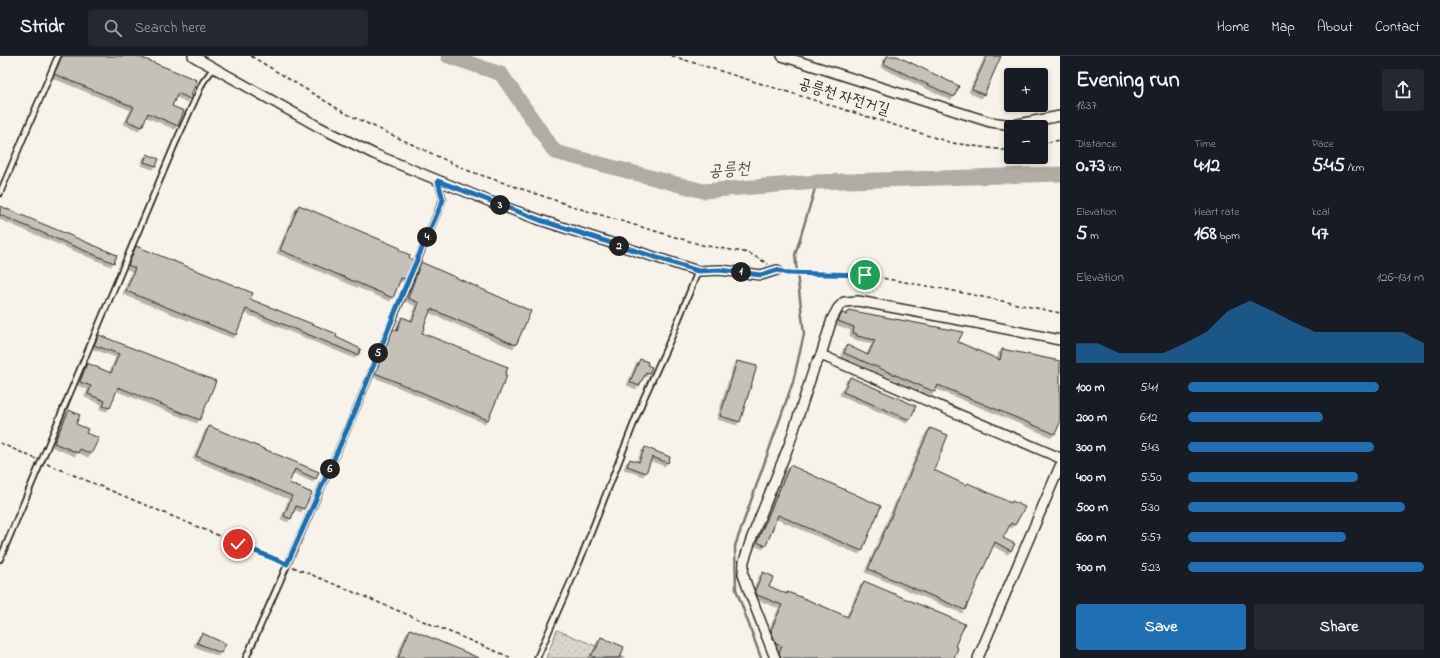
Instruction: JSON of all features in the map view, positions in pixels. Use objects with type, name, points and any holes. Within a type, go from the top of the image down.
[{"type":"street","points":[[193,56],[213,69],[333,134],[374,154],[438,181],[540,220],[698,271],[720,270],[761,275],[777,270]]},
{"type":"street","points":[[782,56],[990,122],[1013,125],[1060,116]]},
{"type":"street","points":[[775,658],[747,586],[744,574],[744,561],[752,537],[789,445],[814,368],[821,355],[832,320],[838,308],[844,302],[858,301],[1060,340]]},
{"type":"street","points":[[821,355],[1060,458]]},
{"type":"street","points":[[978,658],[1060,466]]},
{"type":"lane","points":[[0,193],[58,56]]},
{"type":"lane","points":[[0,559],[178,137],[203,82],[213,69]]},
{"type":"lane","points":[[246,658],[354,414],[404,290],[443,200],[438,181]]},
{"type":"lane","points":[[537,658],[579,563],[643,400],[672,336],[698,271]]},
{"type":"path","points":[[251,56],[345,113],[469,170],[584,210],[702,245],[749,254],[777,270],[791,273],[865,275],[944,289],[1060,313]]},
{"type":"path","name":"공릉천 자전거길","points":[[672,56],[952,143],[1004,150]]},
{"type":"path","points":[[1048,143],[1060,140]]},
{"type":"path","points":[[0,443],[41,462],[512,658]]},
{"type":"shaded area","points":[[557,630],[625,658],[546,658]]},
{"type":"building","points":[[62,56],[137,56],[197,80],[190,99],[178,93],[172,106],[184,111],[178,126],[148,113],[142,127],[127,121],[134,107],[54,74]]},
{"type":"building","points":[[887,56],[897,56],[959,86],[954,97],[884,64]]},
{"type":"building","points":[[987,56],[1001,56],[984,95],[972,89]]},
{"type":"building","points":[[147,154],[159,159],[156,166],[144,162]]},
{"type":"building","points":[[299,205],[400,248],[399,250],[410,255],[409,258],[414,260],[406,279],[401,278],[393,298],[280,250]]},
{"type":"building","points":[[0,206],[117,255],[114,263],[0,215]]},
{"type":"building","points":[[136,246],[253,293],[250,299],[337,334],[336,337],[361,349],[358,355],[246,309],[236,335],[126,291],[135,268],[128,265]]},
{"type":"building","points":[[421,262],[531,311],[516,345],[431,309],[424,326],[422,333],[508,367],[505,375],[507,376],[488,420],[375,373],[393,329],[397,331],[402,317],[412,321],[419,303],[408,298]]},
{"type":"building","points":[[848,310],[963,332],[958,342],[1000,360],[1002,349],[1060,361],[1060,423],[1055,434],[938,385],[935,392],[844,353],[847,345],[868,355],[875,340],[857,336],[857,334],[853,333],[854,327],[838,321],[842,313],[847,315]]},
{"type":"building","points":[[99,335],[216,381],[200,420],[118,387],[110,408],[103,406],[105,401],[88,394],[91,386],[80,382],[87,363],[111,373],[119,354],[94,345]]},
{"type":"building","points":[[640,359],[648,362],[647,365],[652,367],[649,374],[646,373],[639,386],[630,382]]},
{"type":"building","points":[[737,361],[757,366],[740,422],[720,416]]},
{"type":"building","points":[[850,377],[916,406],[910,420],[843,392]]},
{"type":"building","points":[[69,410],[80,415],[76,424],[88,429],[86,433],[99,438],[91,454],[80,449],[78,453],[54,443]]},
{"type":"building","points":[[209,426],[319,472],[316,479],[295,469],[289,483],[312,493],[304,509],[296,506],[291,519],[284,516],[292,496],[196,456]]},
{"type":"building","points":[[930,428],[948,435],[934,470],[966,485],[968,483],[1011,503],[1012,501],[1025,507],[1015,525],[1011,523],[1003,538],[1015,544],[1011,551],[995,542],[965,610],[868,569]]},
{"type":"building","points":[[645,447],[670,457],[668,463],[652,457],[646,473],[627,466],[630,459],[639,462]]},
{"type":"building","points":[[790,465],[881,506],[862,551],[778,515],[766,546],[757,542]]},
{"type":"building","points":[[763,572],[774,577],[769,586],[787,594],[787,592],[801,597],[848,617],[864,581],[965,624],[955,646],[958,648],[954,658],[781,658],[779,653],[782,646],[776,644],[771,630],[782,605],[757,595],[755,590]]},
{"type":"building","points":[[410,629],[479,658],[398,658]]},
{"type":"building","points":[[202,633],[226,644],[221,653],[197,643]]},
{"type":"building","points":[[601,637],[624,647],[620,658],[596,658],[591,655],[596,649]]},
{"type":"waterway","name":"공릉천","points":[[448,56],[501,74],[555,152],[703,191],[817,182],[1060,174]]},
{"type":"waterway","points":[[761,658],[736,589],[735,546],[793,382],[804,334],[795,255],[817,182]]},
{"type":"route","points":[[238,544],[287,564],[354,414],[404,290],[443,200],[438,181],[540,220],[698,271],[720,270],[761,275],[777,270],[786,273],[865,275]]}]
